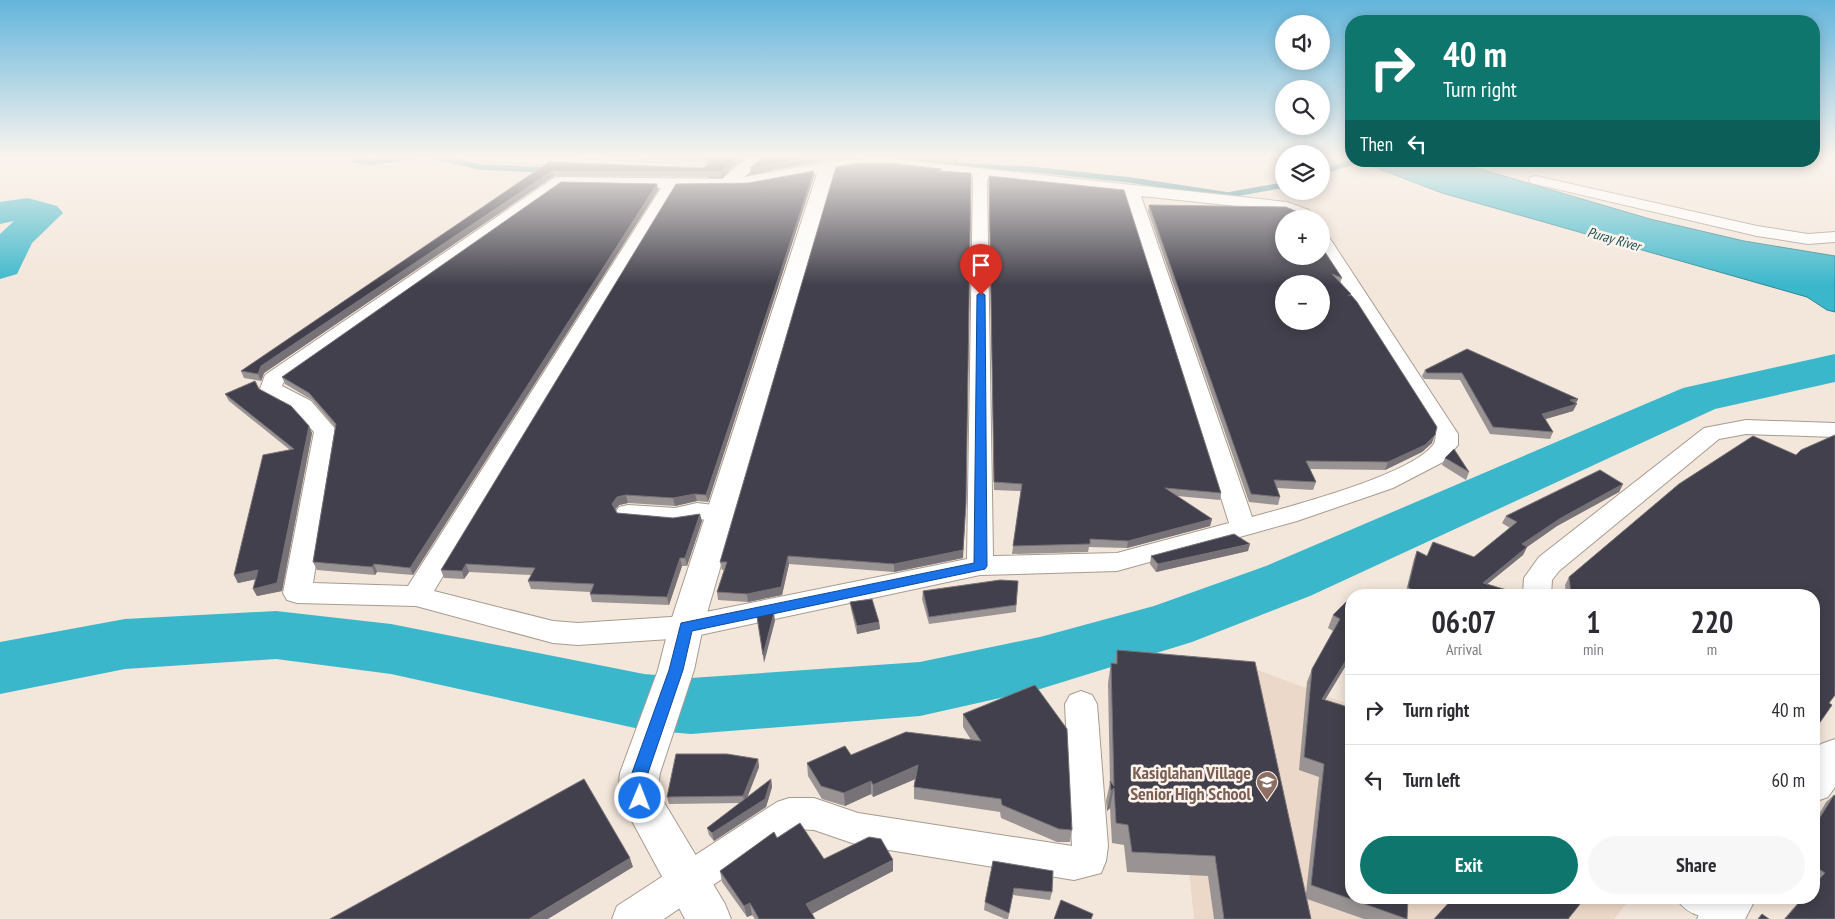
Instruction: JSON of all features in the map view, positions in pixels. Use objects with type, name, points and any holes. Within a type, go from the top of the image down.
[{"type":"street","points":[[533,199],[273,380],[271,389],[303,406],[326,431],[298,593],[416,596],[553,632],[578,634],[686,627],[980,566],[1116,562],[1327,505],[1422,465],[1440,453],[1446,444],[1447,434],[1330,251]]},
{"type":"street","points":[[416,596],[663,199]]},
{"type":"street","points":[[709,919],[640,798],[638,785],[644,761],[676,670],[686,627],[818,199]]},
{"type":"street","points":[[980,199],[980,566]]},
{"type":"street","points":[[1135,199],[1242,528]]},
{"type":"street","points":[[1208,199],[1287,207],[1295,210]]},
{"type":"street","points":[[1618,199],[1757,231],[1808,239],[1835,237]]},
{"type":"street","points":[[1537,589],[1538,578],[1549,564],[1712,433],[1746,427],[1835,430]]},
{"type":"street","points":[[628,513],[675,516],[697,511],[721,513]]},
{"type":"street","points":[[631,919],[789,813],[814,814],[858,829],[1074,863],[1088,861],[1090,846],[1080,704]]},
{"type":"street","points":[[1820,776],[1835,755]]},
{"type":"shaded area","name":"Kasiglahan Village Senior High School","points":[[1168,661],[1242,664],[1345,703],[1345,904],[1626,904],[1614,919],[1194,919]]},
{"type":"water","name":"Puray River","points":[[1463,199],[1582,199],[1650,219],[1744,241],[1835,256],[1835,312],[1827,310],[1807,297]]},
{"type":"building","points":[[495,199],[510,199],[261,366],[258,374],[241,371]]},
{"type":"building","points":[[537,199],[647,199],[410,568],[374,564],[372,567],[313,562],[336,424],[309,393],[282,377]]},
{"type":"building","points":[[667,199],[805,199],[706,495],[695,494],[673,498],[626,495],[617,497],[612,504],[617,513],[673,518],[700,514],[685,558],[680,558],[667,597],[590,594],[594,584],[528,581],[535,568],[466,564],[462,571],[441,570]]},
{"type":"building","points":[[827,199],[971,199],[966,503],[963,550],[894,564],[788,556],[781,587],[747,594],[717,592],[727,562],[720,562]]},
{"type":"building","points":[[989,199],[1127,199],[1221,493],[1165,488],[1212,519],[1128,541],[1090,539],[1090,544],[1013,546],[1022,484],[994,482]]},
{"type":"building","points":[[1149,205],[1286,207],[1293,210],[1275,210],[1275,265],[1330,265],[1330,260],[1342,278],[1332,274],[1351,294],[1348,296],[1351,295],[1357,302],[1437,427],[1435,435],[1425,445],[1388,462],[1306,461],[1316,482],[1274,480],[1280,497],[1251,494]]},
{"type":"building","points":[[1467,349],[1578,399],[1570,400],[1577,404],[1542,414],[1553,432],[1493,427],[1462,373],[1427,373],[1425,370]]},
{"type":"building","points":[[255,381],[259,389],[291,406],[309,426],[277,583],[253,589],[258,570],[234,575],[263,455],[294,449],[225,394]]},
{"type":"building","points":[[1835,435],[1835,695],[1829,703],[1832,705],[1820,722],[1820,589],[1570,589],[1569,577],[1679,484],[1753,436],[1796,455],[1801,450]]},
{"type":"building","points":[[1454,449],[1469,472],[1445,458]]},
{"type":"building","points":[[1600,470],[1623,484],[1561,518],[1522,544],[1527,547],[1483,583],[1504,589],[1410,589],[1408,587],[1417,551],[1427,556],[1433,542],[1474,557],[1517,522],[1506,516]]},
{"type":"building","points":[[1234,534],[1250,544],[1158,564],[1151,556]]},
{"type":"building","points":[[1000,580],[1018,581],[1016,605],[929,617],[923,591]]},
{"type":"building","points":[[872,599],[879,622],[857,626],[850,602]]},
{"type":"building","points":[[1345,603],[1345,662],[1322,699],[1345,706],[1345,897],[1311,885],[1324,764],[1304,757],[1312,669],[1340,619],[1333,615]]},
{"type":"building","points":[[774,613],[763,655],[757,617]]},
{"type":"building","points":[[1117,650],[1255,662],[1311,919],[1224,919],[1215,856],[1132,852],[1128,825],[1116,823],[1114,788],[1111,791],[1110,781],[1114,786],[1111,663],[1117,664]]},
{"type":"building","points":[[1035,685],[1067,729],[1072,830],[1059,829],[1002,805],[1001,799],[914,787],[918,765],[873,785],[871,781],[844,793],[821,786],[807,763],[845,746],[851,755],[906,732],[981,741],[963,714]]},
{"type":"building","points":[[676,754],[727,754],[758,759],[743,796],[667,797]]},
{"type":"building","points":[[584,779],[630,858],[529,919],[330,919]]},
{"type":"building","points":[[771,779],[765,799],[712,833],[707,828]]},
{"type":"building","points":[[1834,795],[1835,919],[1785,919],[1798,904],[1820,904],[1820,878],[1825,873],[1820,870],[1820,817]]},
{"type":"building","points":[[800,823],[824,859],[869,837],[881,839],[893,860],[806,904],[815,919],[759,919],[750,903],[744,906],[720,871],[774,832],[777,838]]},
{"type":"building","points":[[993,861],[1053,871],[1052,892],[1014,888],[1009,913],[985,902]]},
{"type":"building","points":[[1061,900],[1093,914],[1091,919],[1054,919]]},
{"type":"building","points":[[1365,904],[1408,904],[1407,919]]},
{"type":"building","points":[[1448,904],[1580,904],[1568,919],[1434,919]]},
{"type":"building","points":[[1762,914],[1769,919],[1758,919]]},
{"type":"waterway","points":[[0,213],[28,208],[45,213],[16,238],[3,266],[0,267]]},
{"type":"waterway","points":[[0,668],[125,644],[276,635],[391,649],[644,702],[691,706],[920,689],[1040,663],[1169,625],[1288,581],[1700,398],[1835,368]]},
{"type":"place","name":"Kasiglahan Village Senior High School","points":[[1267,801]]},
{"type":"route","points":[[640,798],[638,785],[640,773],[676,670],[686,627],[980,566],[981,295]]}]
